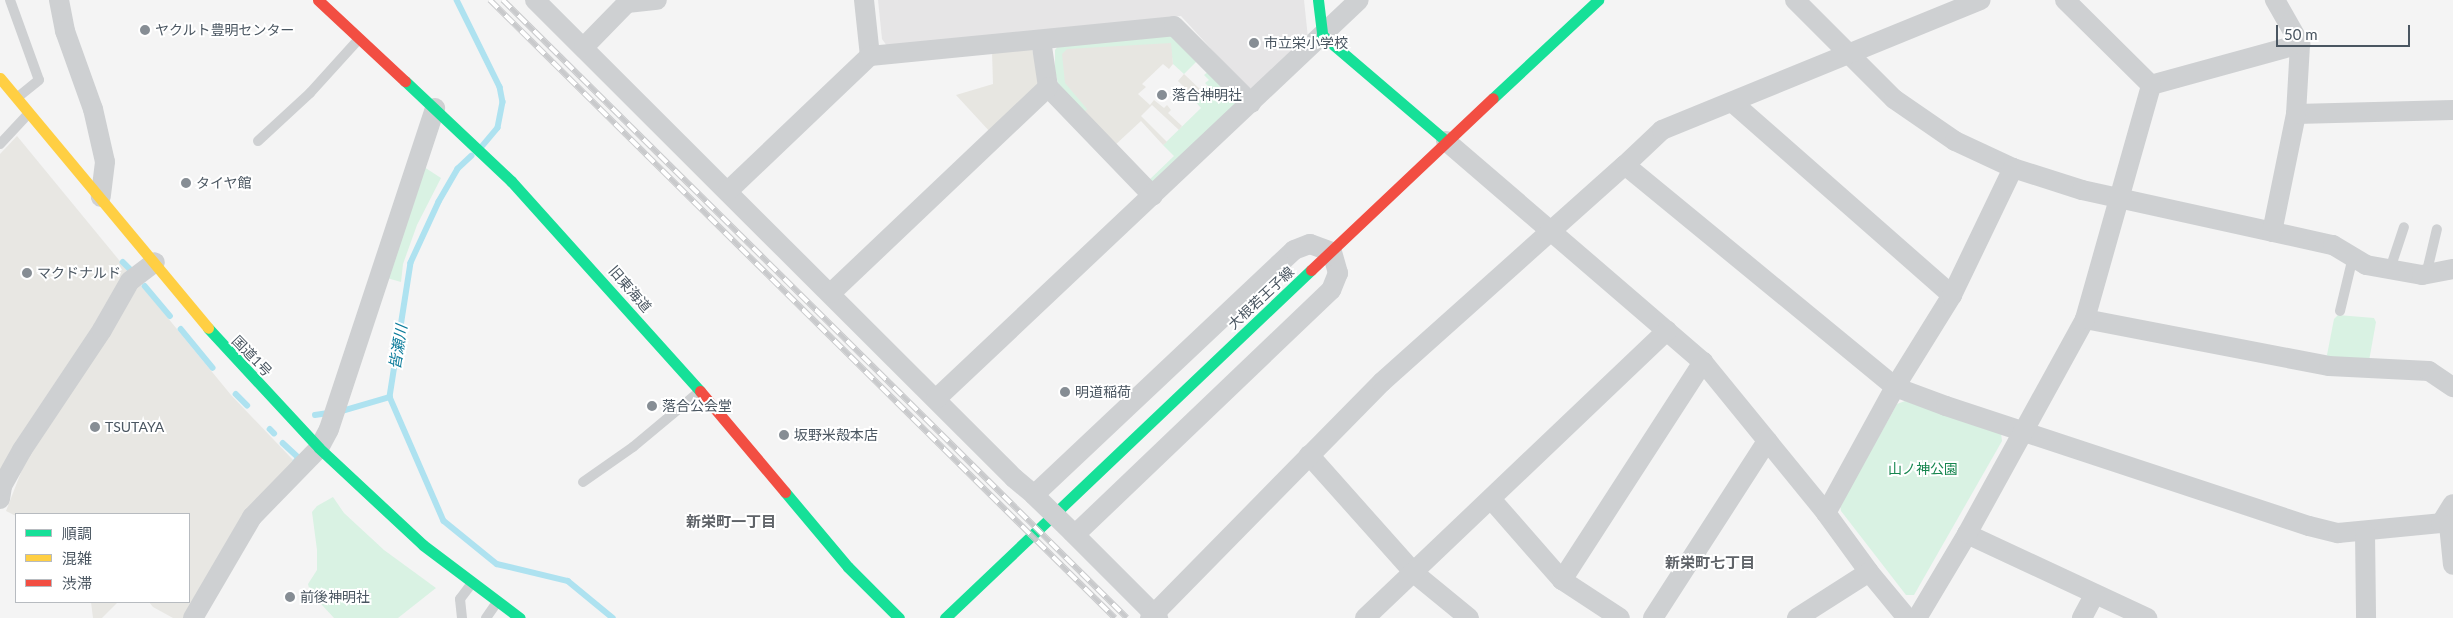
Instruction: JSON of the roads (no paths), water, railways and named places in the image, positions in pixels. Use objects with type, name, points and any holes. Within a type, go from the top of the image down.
[{"type":"main road","name":"旧東海道","points":[[318,0],[495,165],[580,255],[700,391],[848,567],[899,618]]},
{"type":"main road","points":[[1318,0],[1322,35],[1446,141]]},
{"type":"main road","name":"大根若王子線","points":[[945,618],[1332,252],[1446,141],[1598,0]]},
{"type":"main road","name":"国道1号","points":[[0,78],[102,197],[220,344],[319,448],[423,545],[520,618]]},
{"type":"street","points":[[58,0],[65,31],[93,110],[105,162],[102,197]]},
{"type":"street","points":[[535,0],[1034,495],[1153,616],[1382,382],[1626,165],[1662,130],[1980,0]]},
{"type":"street","points":[[584,47],[627,3],[657,0]]},
{"type":"street","points":[[864,0],[870,56]]},
{"type":"street","points":[[936,399],[1252,103],[1359,0]]},
{"type":"street","points":[[1795,0],[1894,100],[1955,141],[2013,168],[2082,190],[2333,246],[2366,265],[2426,275],[2453,269]]},
{"type":"street","points":[[2065,0],[2151,85]]},
{"type":"street","points":[[2272,232],[2296,114],[2300,44],[2275,0]]},
{"type":"street","points":[[728,191],[870,56],[1174,26],[1252,103]]},
{"type":"street","points":[[1041,40],[1048,87],[1153,196]]},
{"type":"street","points":[[2151,85],[2300,44]]},
{"type":"street","points":[[1916,618],[1967,534],[2085,319],[2151,85]]},
{"type":"street","points":[[831,293],[1048,87]]},
{"type":"street","points":[[1732,102],[1952,295]]},
{"type":"street","points":[[193,618],[252,517],[319,448],[329,429],[435,108]]},
{"type":"street","points":[[2296,114],[2453,110]]},
{"type":"street","points":[[1446,141],[1552,230],[1703,362],[1826,513],[1869,572],[1908,618]]},
{"type":"street","points":[[1626,165],[1895,387],[2309,526],[2338,533],[2448,525]]},
{"type":"street","points":[[1826,513],[1895,387],[1952,295],[2013,168]]},
{"type":"street","points":[[1034,495],[1294,250],[1310,244],[1332,252],[1338,273],[1331,290],[1073,534]]},
{"type":"street","points":[[0,499],[2,486],[22,450],[102,330],[130,281],[155,262]]},
{"type":"street","points":[[2085,319],[2329,366],[2429,371],[2453,386]]},
{"type":"street","points":[[1365,618],[1667,330]]},
{"type":"street","points":[[1562,580],[1703,362]]},
{"type":"street","points":[[1653,618],[1767,441]]},
{"type":"street","points":[[1309,455],[1414,573],[1469,618]]},
{"type":"street","points":[[1491,499],[1562,580],[1620,618]]},
{"type":"street","points":[[2453,504],[2448,525],[2453,565]]},
{"type":"street","points":[[2366,532],[2366,618]]},
{"type":"street","points":[[1967,534],[2147,618]]},
{"type":"street","points":[[1798,618],[1869,572]]},
{"type":"street","points":[[2082,618],[2095,594]]},
{"type":"lane","points":[[10,0],[40,80],[17,98]]},
{"type":"lane","points":[[258,141],[310,93],[360,38]]},
{"type":"lane","points":[[0,144],[29,112]]},
{"type":"lane","points":[[2390,269],[2404,227]]},
{"type":"lane","points":[[2426,275],[2437,229]]},
{"type":"lane","points":[[2340,311],[2353,257]]},
{"type":"lane","points":[[583,482],[633,447],[700,391]]},
{"type":"lane","points":[[462,618],[460,599],[473,583]]},
{"type":"lane","points":[[486,618],[498,602]]},
{"type":"waterway","name":"皆瀬川","points":[[457,0],[500,87],[503,102],[498,128],[483,146]]},
{"type":"waterway","name":"皆瀬川","points":[[472,156],[458,169],[439,202],[411,263],[390,397],[444,521],[497,564],[568,581],[613,618]]},
{"type":"waterway","points":[[123,262],[132,271]]},
{"type":"waterway","points":[[145,286],[170,316]]},
{"type":"waterway","points":[[181,329],[213,368]]},
{"type":"waterway","points":[[236,394],[247,405]]},
{"type":"waterway","points":[[339,412],[390,397]]},
{"type":"waterway","points":[[315,415],[330,413]]},
{"type":"waterway","points":[[270,429],[274,433]]},
{"type":"waterway","points":[[283,443],[299,458],[296,462]]},
{"type":"railway","points":[[490,0],[1115,618]]},
{"type":"railway","points":[[503,0],[1127,618]]},
{"type":"place","name":"ヤクルト豊明センター","points":[[145,30]]},
{"type":"place","name":"市立栄小学校","points":[[1254,43]]},
{"type":"place","name":"落合神明社","points":[[1162,95]]},
{"type":"place","name":"タイヤ館","points":[[186,183]]},
{"type":"place","name":"マクドナルド","points":[[27,273]]},
{"type":"place","name":"明道稲荷","points":[[1065,392]]},
{"type":"place","name":"落合公会堂","points":[[652,406]]},
{"type":"place","name":"TSUTAYA","points":[[95,427]]},
{"type":"place","name":"坂野米殻本店","points":[[784,435]]},
{"type":"place","name":"前後神明社","points":[[290,597]]},
{"type":"district","name":"新栄町一丁目","points":[[731,522]]},
{"type":"district","name":"新栄町七丁目","points":[[1710,563]]},
{"type":"park label","name":"山ノ神公園","points":[[1923,469]]}]
